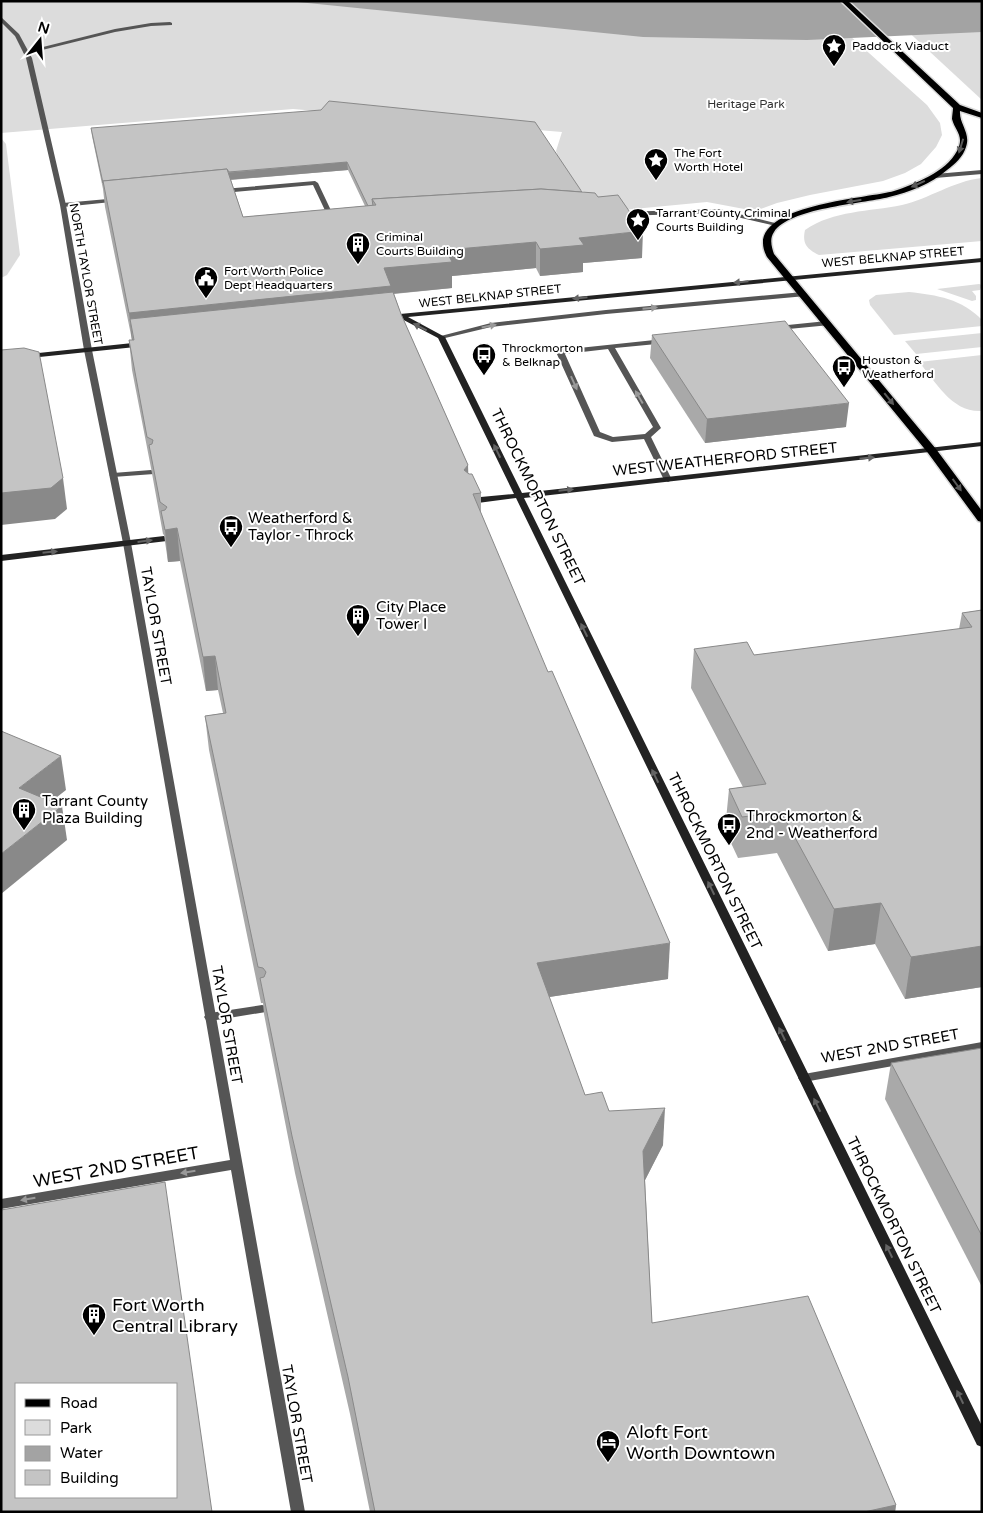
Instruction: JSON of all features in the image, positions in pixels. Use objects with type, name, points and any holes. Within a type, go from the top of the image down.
[{"type":"main road","points":[[844,1],[956,105],[982,116]]},
{"type":"main road","points":[[956,105],[956,119],[963,128],[963,147],[951,163],[934,176],[901,191],[801,213],[776,224],[770,230],[767,246],[770,255],[932,451],[982,519]]},
{"type":"main road","name":"WEST BELKNAP STREET","points":[[390,317],[982,260]]},
{"type":"main road","points":[[400,316],[441,338]]},
{"type":"main road","name":"THROCKMORTON STREET","points":[[441,338],[982,1441]]},
{"type":"main road","points":[[1,359],[150,343]]},
{"type":"main road","name":"WEST WEATHERFORD STREET","points":[[470,501],[982,444]]},
{"type":"main road","points":[[1,558],[164,539]]},
{"type":"street","name":"NORTH TAYLOR STREET","points":[[1,19],[17,35],[26,52],[63,205],[88,350],[127,543]]},
{"type":"street","points":[[26,52],[58,47],[128,26],[170,24]]},
{"type":"street","points":[[934,176],[982,172]]},
{"type":"street","points":[[218,191],[315,183],[334,223],[344,223]]},
{"type":"street","points":[[63,205],[130,199]]},
{"type":"street","points":[[609,214],[720,211],[776,224]]},
{"type":"street","points":[[441,338],[491,326],[606,312],[804,294]]},
{"type":"street","points":[[769,329],[827,323]]},
{"type":"street","points":[[610,347],[657,428],[647,436],[612,440],[597,434],[560,352],[670,340]]},
{"type":"street","points":[[647,436],[668,480]]},
{"type":"street","points":[[113,475],[151,472]]},
{"type":"street","name":"TAYLOR STREET","points":[[127,543],[298,1512]]},
{"type":"street","points":[[210,1017],[262,1009]]},
{"type":"street","name":"WEST 2ND STREET","points":[[804,1078],[982,1046]]},
{"type":"street","name":"WEST 2ND STREET","points":[[1,1204],[236,1164]]},
{"type":"green space","name":"Heritage Park","points":[[1,1],[811,1],[927,105],[940,123],[942,135],[936,147],[921,164],[905,173],[883,181],[777,203],[755,211],[707,202],[623,210],[597,202],[580,189],[559,161],[556,151],[562,132],[293,109],[1,133]]},
{"type":"green space","points":[[875,1],[982,1],[982,100]]},
{"type":"green space","points":[[1,138],[6,144],[20,255],[7,275],[1,278]]},
{"type":"green space","points":[[982,178],[982,241],[819,255],[811,251],[806,245],[804,239],[805,230],[816,223],[840,215],[902,205],[922,199],[951,186]]},
{"type":"green space","points":[[982,285],[980,290],[972,291],[976,296],[976,300],[972,301],[937,289]]},
{"type":"green space","points":[[909,292],[949,299],[974,313],[982,320],[982,326],[894,335],[870,305],[869,300],[876,295]]},
{"type":"green space","points":[[982,333],[982,347],[916,354],[905,341]]},
{"type":"green space","points":[[982,355],[982,411],[971,410],[953,402],[938,387],[919,362]]},
{"type":"water","points":[[288,1],[982,1],[982,32],[807,40],[643,37]]},
{"type":"building","points":[[329,101],[535,122],[582,192],[541,189],[372,199],[373,206],[368,206],[347,162],[229,172],[227,169],[103,181],[103,183],[91,128],[321,110]]},
{"type":"building","points":[[227,169],[243,217],[376,205],[372,199],[541,189],[595,193],[598,197],[618,195],[643,231],[579,238],[584,245],[540,249],[536,242],[446,250],[452,262],[384,268],[391,286],[129,313],[103,181]]},
{"type":"building","points":[[393,292],[468,465],[464,470],[472,474],[481,493],[473,494],[548,672],[552,671],[670,943],[537,963],[585,1095],[602,1092],[609,1111],[665,1108],[643,1151],[652,1323],[808,1296],[896,1505],[864,1512],[375,1512],[348,1377],[292,1136],[260,978],[264,977],[266,972],[263,968],[258,967],[205,716],[226,713],[215,656],[203,657],[177,528],[165,530],[161,511],[167,507],[160,502],[149,445],[152,444],[153,440],[147,437],[129,340],[134,340],[130,319]]},
{"type":"building","points":[[785,321],[849,403],[707,419],[652,335]]},
{"type":"building","points":[[24,348],[39,352],[63,478],[51,488],[1,493],[1,350]]},
{"type":"building","points":[[982,610],[982,946],[911,957],[881,903],[834,909],[781,812],[742,817],[729,789],[766,784],[694,649],[747,642],[754,655],[972,627],[962,613]]},
{"type":"building","points":[[1,731],[61,756],[19,788],[62,806],[1,854]]},
{"type":"building","points":[[982,1048],[982,1236],[891,1063]]},
{"type":"building","name":"Fort Worth Central Library","points":[[165,1182],[212,1512],[1,1512],[1,1210]]},
{"type":"place","name":"Paddock Viaduct","points":[[834,67]]},
{"type":"place","name":"The Fort Worth Hotel","points":[[656,181]]},
{"type":"place","name":"Tarrant County Criminal Courts Building","points":[[638,241]]},
{"type":"place","name":"Criminal Courts Building","points":[[358,265]]},
{"type":"place","name":"Fort Worth Police Dept Headquarters","points":[[206,299]]},
{"type":"place","name":"Throckmorton & Belknap","points":[[484,376]]},
{"type":"place","name":"Houston & Weatherford","points":[[844,388]]},
{"type":"place","name":"Weatherford & Taylor - Throck","points":[[231,548]]},
{"type":"place","name":"City Place Tower I","points":[[358,637]]},
{"type":"place","name":"Tarrant County Plaza Building","points":[[24,831]]},
{"type":"place","name":"Throckmorton & 2nd - Weatherford","points":[[729,846]]},
{"type":"place","name":"Fort Worth Central Library","points":[[94,1336]]},
{"type":"place","name":"Aloft Fort Worth Downtown","points":[[608,1463]]}]
